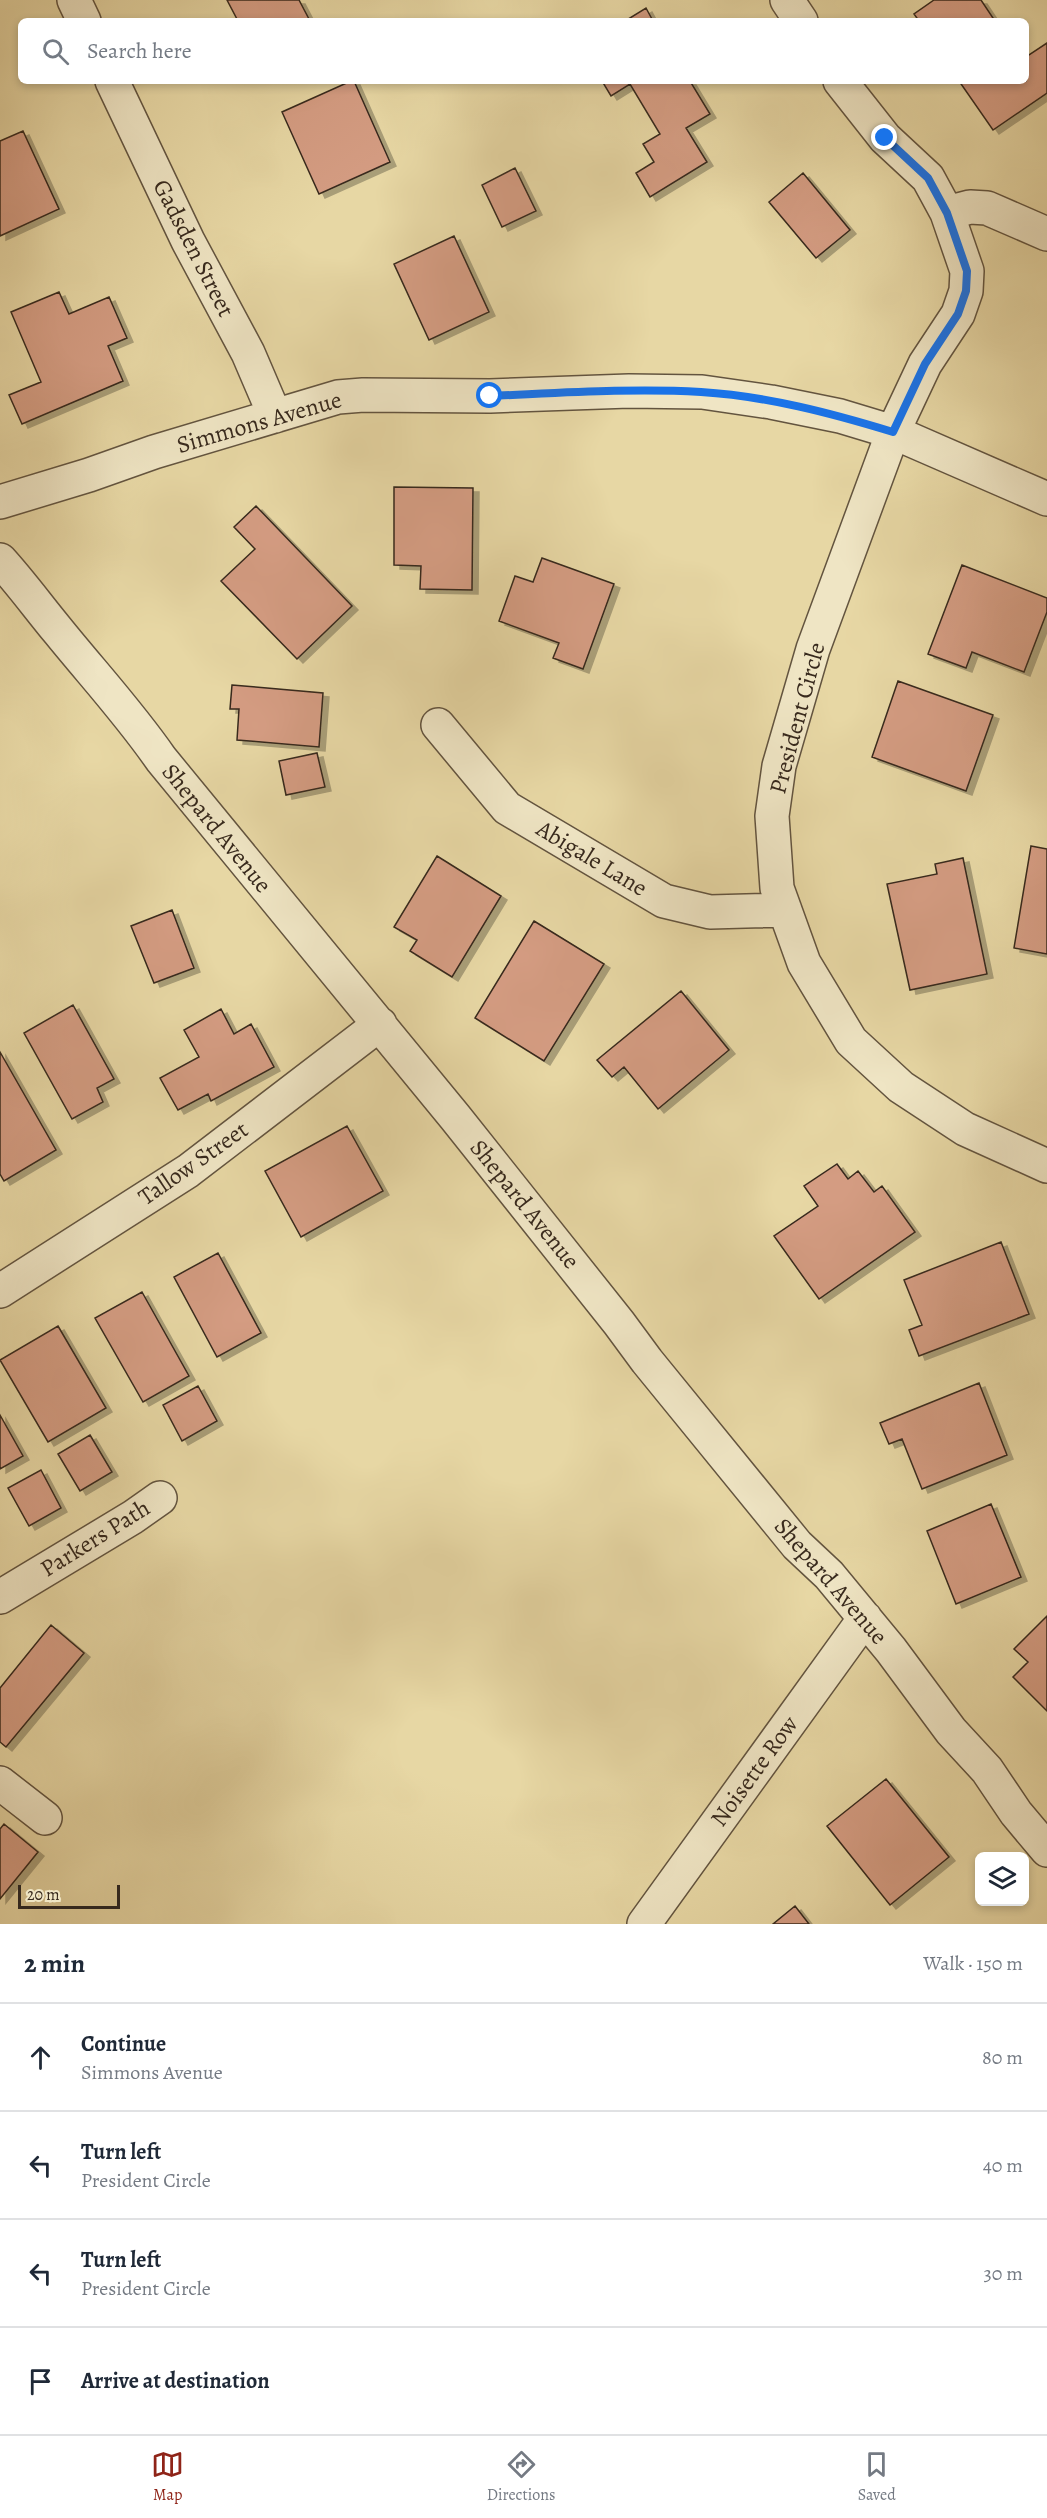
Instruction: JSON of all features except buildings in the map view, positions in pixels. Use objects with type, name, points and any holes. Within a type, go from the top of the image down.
[{"type":"street","points":[[74,0],[83,18]]},
{"type":"street","points":[[787,0],[799,18]]},
{"type":"street","name":"Gadsden Street","points":[[113,84],[188,241],[248,353],[275,416]]},
{"type":"street","name":"President Circle","points":[[842,84],[885,138],[928,178],[947,213],[967,271],[966,291],[958,314],[925,364],[893,432],[813,649],[779,766],[772,816],[777,888],[804,963],[851,1041],[902,1087],[965,1129],[1047,1166]]},
{"type":"street","points":[[947,213],[970,207],[987,208],[1047,234]]},
{"type":"street","name":"Simmons Avenue","points":[[0,502],[89,475],[154,452],[339,397],[363,394],[490,396],[629,391],[702,392],[771,402],[840,416],[893,432],[1047,499]]},
{"type":"street","name":"Shepard Avenue","points":[[0,560],[24,586],[57,630],[138,726],[161,759],[533,1213],[647,1361],[797,1545],[829,1575],[865,1618],[951,1731],[987,1770],[1016,1813],[1047,1850]]},
{"type":"street","name":"Abigale Lane","points":[[438,725],[507,808],[664,901],[710,912],[785,910]]},
{"type":"street","name":"Tallow Street","points":[[0,1291],[188,1171],[380,1024]]},
{"type":"street","name":"Parkers Path","points":[[0,1597],[133,1517],[160,1498]]},
{"type":"street","name":"Noisette Row","points":[[644,1924],[865,1618]]},
{"type":"street","points":[[0,1783],[45,1818]]},
{"type":"route","points":[[490,396],[629,391],[702,392],[771,402],[840,416],[893,432],[925,364],[958,314],[966,291],[967,271],[947,213],[928,178],[885,138]]}]
